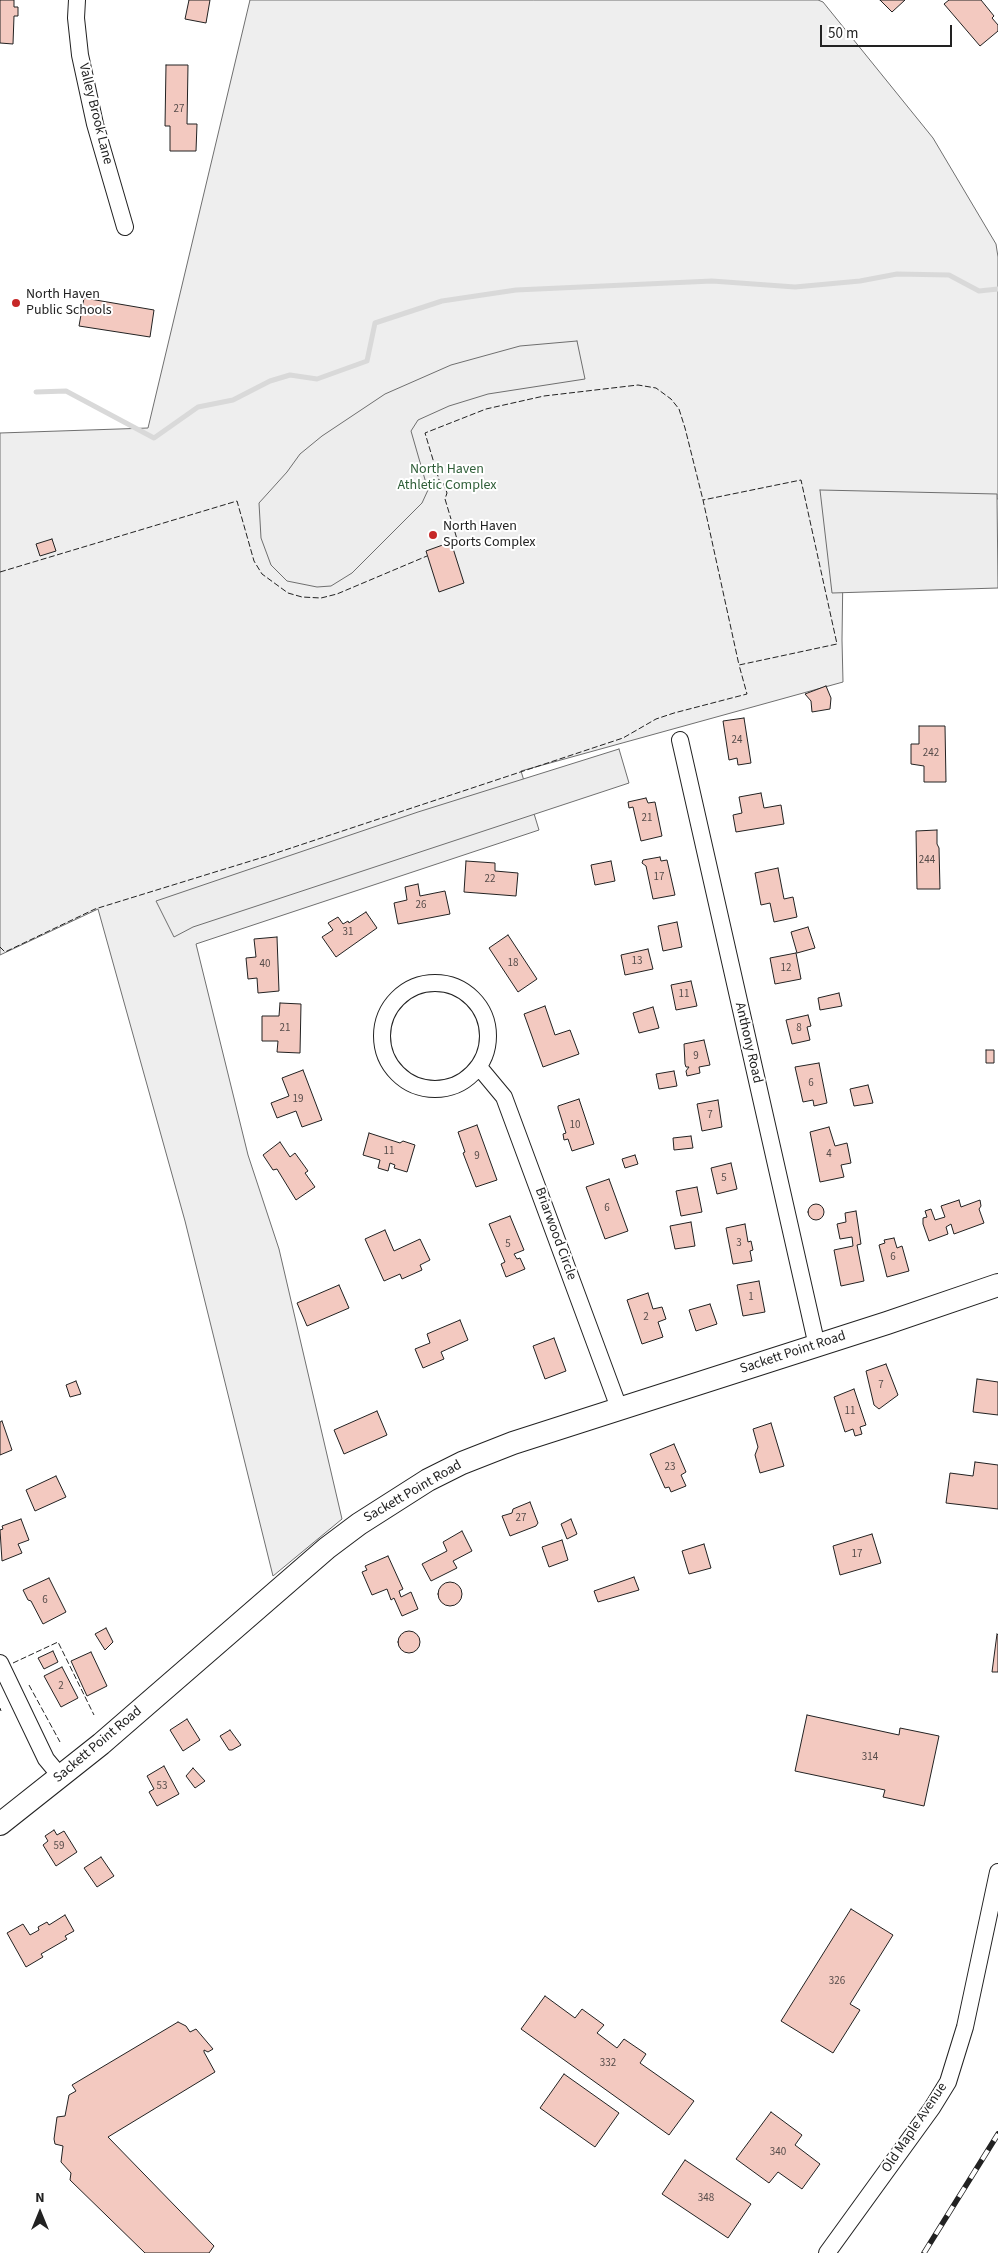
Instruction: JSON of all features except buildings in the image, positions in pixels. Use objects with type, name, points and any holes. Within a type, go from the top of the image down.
[{"type":"street","name":"Valley Brook Lane","points":[[77,0],[76,18],[80,55],[95,124],[125,227]]},
{"type":"street","name":"Anthony Road","points":[[680,740],[817,1346]]},
{"type":"street","points":[[431,983],[448,984],[464,991],[476,1002],[481,1010],[489,1033],[487,1050],[479,1067],[467,1079],[451,1087],[433,1090],[415,1086],[399,1076],[388,1062],[382,1044],[382,1026],[389,1009],[400,996],[414,987],[431,983]]},
{"type":"street","name":"Briarwood Circle","points":[[479,1067],[504,1097],[620,1408]]},
{"type":"street","name":"Sackett Point Road","points":[[0,1824],[60,1777],[284,1584],[359,1524],[428,1480],[462,1463],[513,1442],[817,1346],[998,1285]]},
{"type":"street","points":[[0,1663],[46,1759],[60,1777]]},
{"type":"street","name":"Old Maple Avenue","points":[[827,2253],[932,2108],[948,2082],[965,2027],[998,1872]]},
{"type":"green space","name":"North Haven Athletic Complex","points":[[250,0],[818,0],[823,2],[933,138],[996,244],[998,257],[998,499],[844,494],[843,682],[521,771],[539,830],[196,944],[248,1155],[279,1249],[342,1519],[273,1576],[185,1221],[98,909],[0,955],[0,433],[148,428]]},
{"type":"shaded area","points":[[577,341],[585,379],[488,394],[449,406],[418,420],[411,431],[428,490],[422,503],[352,573],[331,586],[317,587],[287,581],[271,565],[261,538],[259,503],[287,472],[300,454],[322,436],[385,394],[451,365],[520,346]]},
{"type":"shaded area","points":[[820,490],[997,494],[998,588],[832,593]]},
{"type":"shaded area","points":[[619,749],[629,783],[193,927],[174,937],[156,901],[418,812]]},
{"type":"waterway","points":[[36,392],[66,391],[154,438],[198,407],[233,400],[270,381],[290,375],[317,379],[367,361],[375,323],[442,301],[516,290],[712,281],[795,287],[860,281],[897,274],[949,275],[979,291],[998,289]]},
{"type":"railway","points":[[924,2253],[998,2134]]},
{"type":"fence","points":[[451,542],[457,539],[445,499],[447,493],[443,482],[440,483],[425,433],[486,409],[544,396],[638,385],[656,388],[671,399],[679,409],[685,428],[703,500],[739,665],[837,644],[801,480],[703,500]]},
{"type":"fence","points":[[0,572],[237,501],[254,561],[262,574],[288,593],[302,597],[321,598],[337,594],[427,556]]},
{"type":"fence","points":[[0,947],[5,952],[95,909],[267,856],[623,738],[656,719],[674,713],[747,694],[739,665]]},
{"type":"fence","points":[[13,1663],[58,1642],[94,1715]]},
{"type":"fence","points":[[29,1685],[60,1742]]},
{"type":"place","name":"North Haven Public Schools","points":[[16,303]]},
{"type":"place","name":"North Haven Sports Complex","points":[[433,535]]}]
